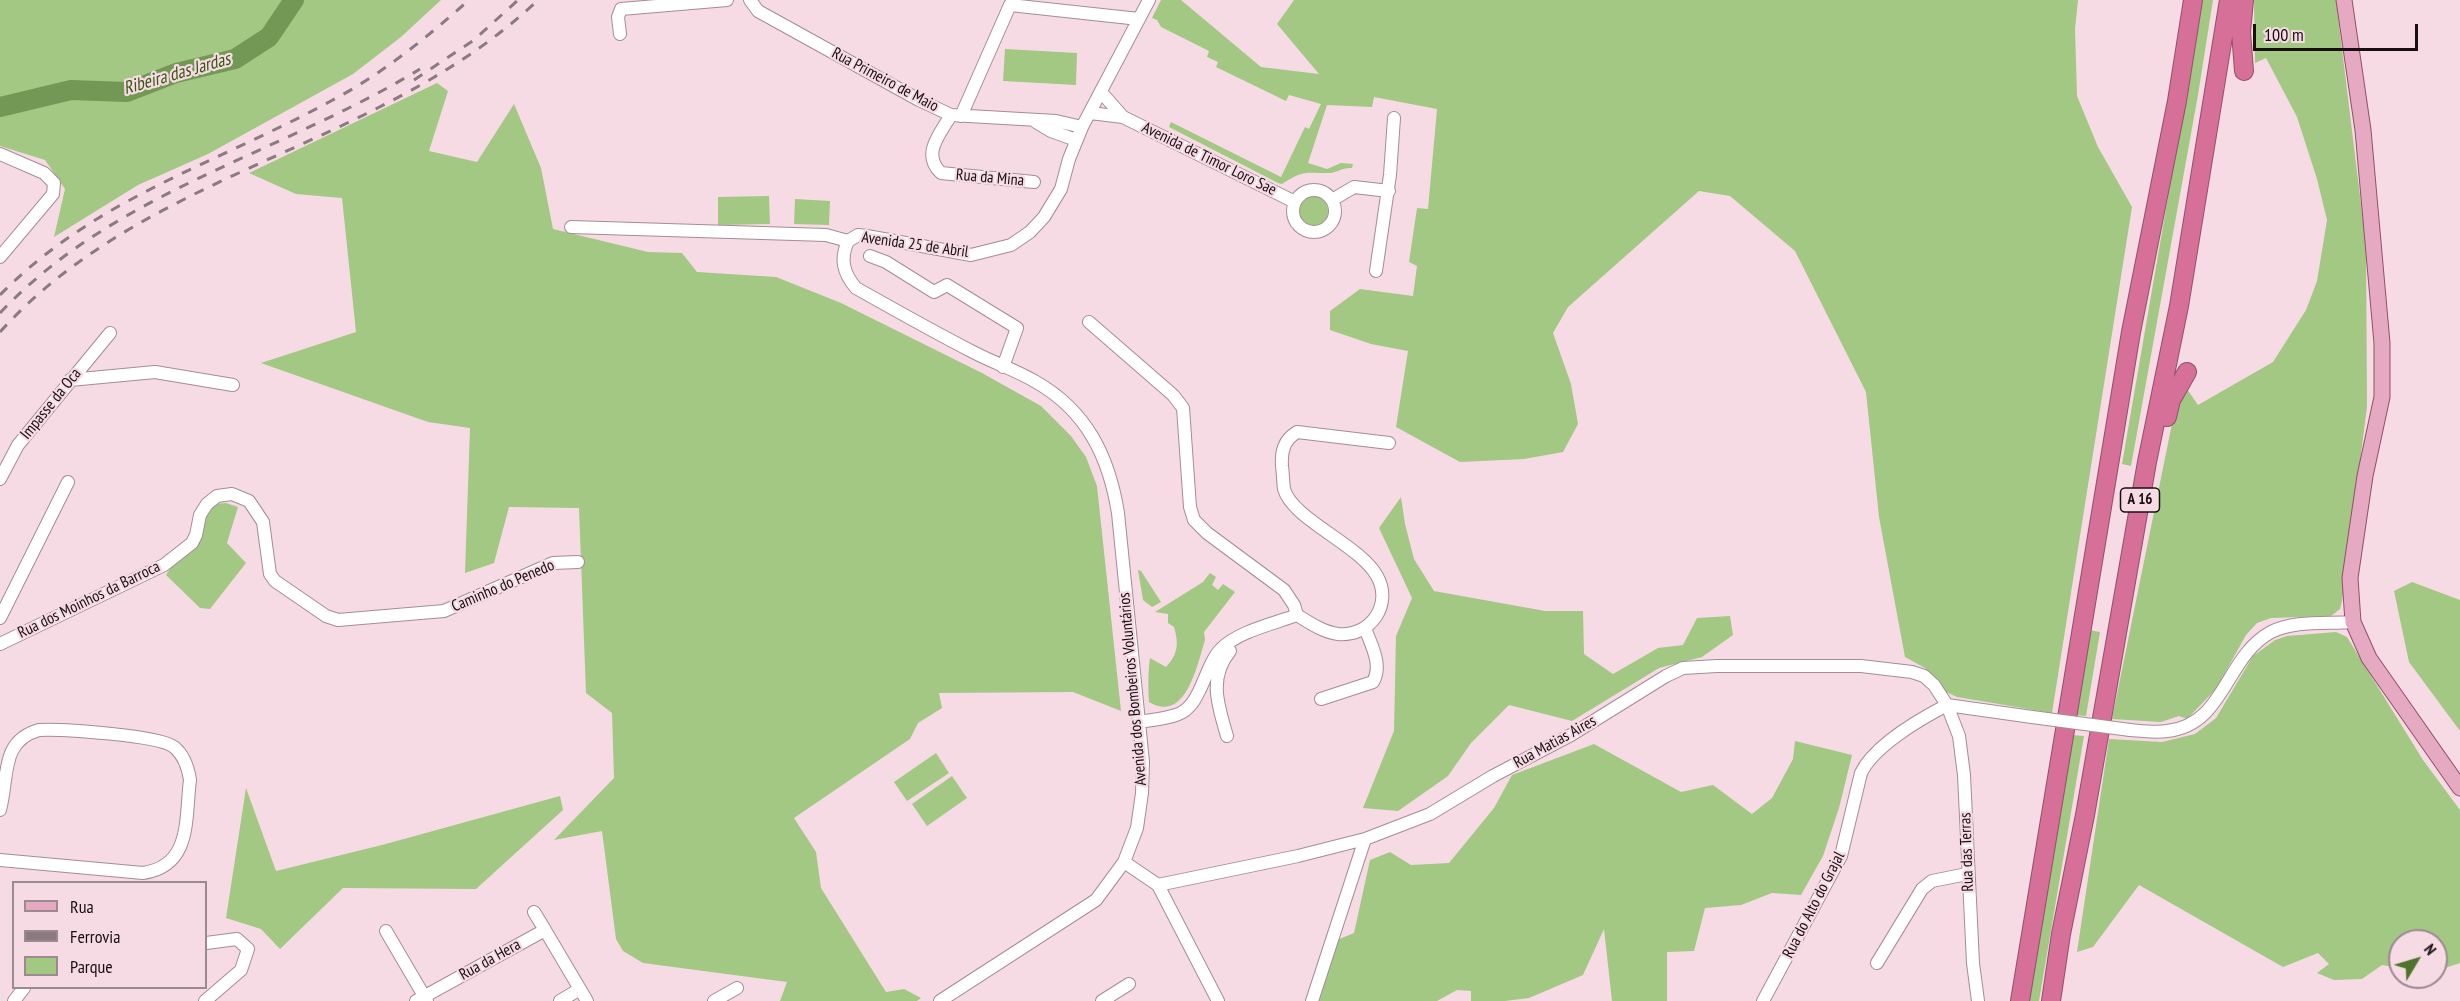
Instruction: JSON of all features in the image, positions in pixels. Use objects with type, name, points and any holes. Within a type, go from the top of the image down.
[{"type":"highway","name":"A 16","points":[[2020,1001],[2131,332],[2176,102],[2193,0]]},
{"type":"highway","name":"A 16","points":[[2051,1001],[2061,934],[2085,815],[2147,462],[2179,306],[2229,0]]},
{"type":"highway","points":[[2244,0],[2241,32],[2244,71]]},
{"type":"highway","points":[[2131,332],[2147,206],[2144,193]]},
{"type":"highway","points":[[2147,462],[2160,441],[2171,400],[2187,372]]},
{"type":"main road","points":[[2344,0],[2363,130],[2382,343],[2382,397],[2365,476],[2350,578],[2353,622],[2369,658],[2460,788]]},
{"type":"street","points":[[620,34],[618,17],[621,9],[727,0]]},
{"type":"street","name":"Rua Primeiro de Maio","points":[[750,0],[758,11],[919,100],[956,115],[1056,121],[1082,127]]},
{"type":"street","name":"Avenida 25 de Abril","points":[[571,227],[826,235],[848,241],[858,236],[867,236],[971,255],[1011,245],[1030,232],[1044,217],[1061,189],[1069,159],[1082,127],[1149,0]]},
{"type":"street","name":"Rua da Mina","points":[[1034,182],[941,173],[934,166],[933,147],[956,115],[1010,5],[1139,19]]},
{"type":"street","name":"Avenida de Timor Loro Sae","points":[[1101,92],[1123,117]]},
{"type":"street","name":"Avenida de Timor Loro Sae","points":[[1090,113],[1123,117],[1295,202]]},
{"type":"street","points":[[1376,271],[1389,191],[1394,118]]},
{"type":"street","points":[[1035,121],[1051,132],[1076,140]]},
{"type":"street","points":[[1051,132],[1069,159]]},
{"type":"street","points":[[0,154],[44,173],[54,183],[54,194],[0,257]]},
{"type":"street","points":[[1332,200],[1354,187],[1389,191]]},
{"type":"street","name":"Avenida de Timor Loro Sae","points":[[1322,191],[1332,200],[1335,207],[1332,223],[1326,228],[1311,232],[1297,224],[1293,217],[1295,202],[1304,192],[1322,191]]},
{"type":"street","name":"Avenida dos Bombeiros Voluntários","points":[[848,241],[844,250],[843,268],[848,279],[856,288],[923,326],[1035,381],[1063,402],[1095,439],[1105,459],[1113,483],[1118,513],[1143,762],[1142,793],[1137,828],[1124,862],[1096,900],[940,1001]]},
{"type":"street","points":[[870,256],[886,262],[934,292],[947,285],[1017,328],[1003,367]]},
{"type":"street","points":[[1089,322],[1173,395],[1183,408],[1190,507],[1194,520],[1284,590],[1294,605],[1297,615],[1321,629],[1338,634],[1365,628],[1380,611],[1382,594],[1377,576],[1365,561],[1294,505],[1284,490],[1281,452],[1289,437],[1297,432],[1389,443]]},
{"type":"street","name":"Impasse da Oca","points":[[0,479],[18,444],[110,333]]},
{"type":"street","points":[[70,380],[155,372],[233,385]]},
{"type":"street","points":[[0,618],[68,482]]},
{"type":"street","name":"Rua dos Moinhos da Barroca","points":[[0,644],[164,565],[192,543],[200,515],[217,496],[232,494],[249,501]]},
{"type":"street","name":"Caminho do Penedo","points":[[249,501],[263,522],[270,574],[275,581],[326,616],[338,620],[444,611],[553,563],[578,562]]},
{"type":"street","points":[[1139,722],[1178,715],[1195,700],[1207,668],[1223,647],[1243,636],[1297,615]]},
{"type":"street","points":[[1947,705],[2130,730],[2166,732],[2199,720],[2209,711],[2250,646],[2269,633],[2283,627],[2353,622]]},
{"type":"street","points":[[1321,699],[1373,682],[1377,675],[1378,665],[1365,628]]},
{"type":"street","points":[[1227,736],[1220,714],[1216,683],[1221,662],[1243,636]]},
{"type":"street","name":"Rua Matias Aires","points":[[1158,885],[1298,856],[1365,838],[1430,814],[1493,776],[1571,735],[1666,676],[1683,668],[1813,665],[1861,666],[1912,672],[1924,676],[1934,685],[1947,705]]},
{"type":"street","name":"Rua das Terras","points":[[1947,705],[1959,736],[1964,775],[1967,874],[1978,1001]]},
{"type":"street","name":"Rua do Alto do Grajal","points":[[1763,1001],[1841,856],[1861,772],[1867,760],[1928,715],[1947,705]]},
{"type":"street","points":[[0,810],[8,754],[22,736],[39,730],[165,741],[181,754],[189,771],[190,780],[182,845],[175,858],[161,869],[143,873],[0,860]]},
{"type":"street","points":[[1312,1001],[1365,838]]},
{"type":"street","points":[[1124,862],[1158,885],[1218,1001]]},
{"type":"street","points":[[1877,963],[1922,889],[1932,881],[1967,874]]},
{"type":"street","points":[[534,912],[587,1001]]},
{"type":"street","name":"Rua da Hera","points":[[423,999],[545,930]]},
{"type":"street","points":[[386,931],[423,999]]},
{"type":"street","points":[[204,1001],[241,970],[248,949],[237,939],[207,943]]},
{"type":"street","points":[[1102,1001],[1129,984]]},
{"type":"street","points":[[714,1001],[737,988]]},
{"type":"street","points":[[560,1001],[580,989]]},
{"type":"green space","points":[[0,0],[441,0],[401,37],[353,74],[208,154],[138,185],[54,237],[65,189],[45,160],[0,146]]},
{"type":"green space","points":[[1161,0],[1181,0],[1261,67],[1319,74],[1277,24],[1294,0],[2078,0],[2075,29],[2077,96],[2098,147],[2132,207],[2052,713],[1957,697],[1942,690],[1925,668],[1905,657],[1879,517],[1866,392],[1795,251],[1730,196],[1699,191],[1568,307],[1553,333],[1571,384],[1578,424],[1563,452],[1524,459],[1460,462],[1396,427],[1408,351],[1371,344],[1330,330],[1330,311],[1360,289],[1413,296],[1417,266],[1409,262],[1417,208],[1428,209],[1437,109],[1374,97],[1372,107],[1327,105],[1308,163],[1327,169],[1341,163],[1353,164],[1352,168],[1331,173],[1304,173],[1282,184],[1278,183],[1169,127],[1171,122],[1281,177],[1305,127],[1309,129],[1321,104],[1289,95],[1286,101],[1216,67],[1218,62],[1207,57],[1209,51],[1161,27],[1157,20],[1152,18]]},
{"type":"green space","points":[[2202,0],[2213,0],[2131,466],[2122,464]]},
{"type":"green space","points":[[2254,0],[2336,0],[2366,245],[2367,407],[2342,601],[2340,609],[2331,616],[2271,618],[2257,623],[2246,635],[2216,689],[2187,719],[2179,716],[2161,722],[2112,719],[2176,404],[2185,386],[2198,405],[2273,362],[2306,310],[2317,281],[2327,220],[2317,179],[2297,117],[2266,58],[2255,63]]},
{"type":"green space","points":[[1005,49],[1077,53],[1076,85],[1003,81]]},
{"type":"green space","points":[[437,83],[448,91],[429,151],[477,162],[514,104],[541,168],[553,229],[648,252],[682,253],[697,272],[776,277],[841,303],[982,373],[1041,406],[1071,436],[1086,457],[1097,486],[1121,711],[1073,692],[939,693],[942,708],[918,723],[910,739],[794,818],[816,852],[821,888],[886,992],[904,989],[921,998],[917,1001],[780,1001],[787,982],[643,963],[623,951],[616,939],[602,831],[554,840],[614,778],[612,713],[586,693],[579,508],[509,507],[494,563],[465,573],[470,428],[428,422],[261,363],[356,332],[342,198],[296,194],[249,173]]},
{"type":"green space","points":[[769,196],[770,224],[718,225],[718,197]]},
{"type":"green space","points":[[1313,196],[1324,200],[1328,211],[1324,222],[1313,226],[1302,222],[1298,211],[1302,200]]},
{"type":"green space","points":[[795,199],[830,201],[829,225],[794,224]]},
{"type":"green space","points":[[1401,497],[1414,559],[1434,591],[1545,611],[1583,611],[1584,654],[1613,674],[1658,648],[1683,645],[1697,618],[1730,616],[1733,635],[1702,657],[1659,668],[1572,721],[1509,705],[1471,743],[1448,776],[1398,811],[1363,808],[1394,731],[1396,636],[1412,598],[1379,528]]},
{"type":"green space","points":[[226,503],[238,507],[227,543],[246,563],[210,609],[200,608],[166,575],[207,511],[214,504]]},
{"type":"green space","points":[[1138,570],[1141,571],[1161,602],[1152,607],[1143,600]]},
{"type":"green space","points":[[1210,573],[1216,577],[1212,585],[1218,590],[1223,584],[1235,592],[1204,632],[1205,640],[1194,676],[1181,699],[1172,705],[1162,707],[1149,702],[1150,658],[1166,667],[1173,658],[1177,644],[1174,627],[1168,623],[1168,614],[1155,612],[1203,582]]},
{"type":"green space","points":[[2412,582],[2460,600],[2460,731],[2409,662],[2394,591]]},
{"type":"green space","points":[[2089,630],[2100,632],[2086,716],[2076,715]]},
{"type":"green space","points":[[2336,632],[2347,637],[2423,760],[2460,810],[2460,963],[2448,967],[2448,929],[2388,929],[2388,966],[2382,965],[2362,979],[2334,980],[2317,973],[2329,964],[2318,953],[2283,967],[2139,885],[2093,947],[2077,952],[2109,739],[2162,742],[2195,734],[2216,718],[2253,656],[2275,640],[2287,636]]},
{"type":"green space","points":[[2072,735],[2084,736],[2039,1001],[2028,1001]]},
{"type":"green space","points":[[1795,741],[1852,755],[1839,808],[1823,856],[1801,895],[1772,893],[1741,905],[1705,908],[1694,951],[1667,952],[1667,1001],[1612,1001],[1604,929],[1583,975],[1529,998],[1471,1001],[1471,991],[1457,990],[1437,1001],[1319,1001],[1337,940],[1354,933],[1370,860],[1390,852],[1411,865],[1449,863],[1494,808],[1512,775],[1594,744],[1681,792],[1713,785],[1752,814],[1772,798],[1793,759]]},
{"type":"green space","points":[[936,753],[949,773],[907,801],[894,782]]},
{"type":"green space","points":[[952,776],[967,798],[927,826],[912,804]]},
{"type":"green space","points":[[246,788],[276,871],[382,845],[560,796],[563,810],[476,889],[343,888],[280,949],[261,929],[226,918]]},
{"type":"waterway","name":"Ribeira das Jardas","points":[[0,107],[71,90],[127,92],[176,73],[235,59],[269,37],[294,0]]},
{"type":"railway","points":[[0,295],[36,262],[75,233],[115,208],[286,124],[367,80],[419,42],[469,0]]},
{"type":"railway","points":[[414,80],[474,40],[518,0]]},
{"type":"railway","points":[[0,332],[59,277],[124,232],[193,195],[338,128],[408,92],[476,50],[538,0]]},
{"type":"railway","points":[[0,313],[45,271],[95,235],[201,177],[367,99],[420,69]]}]
